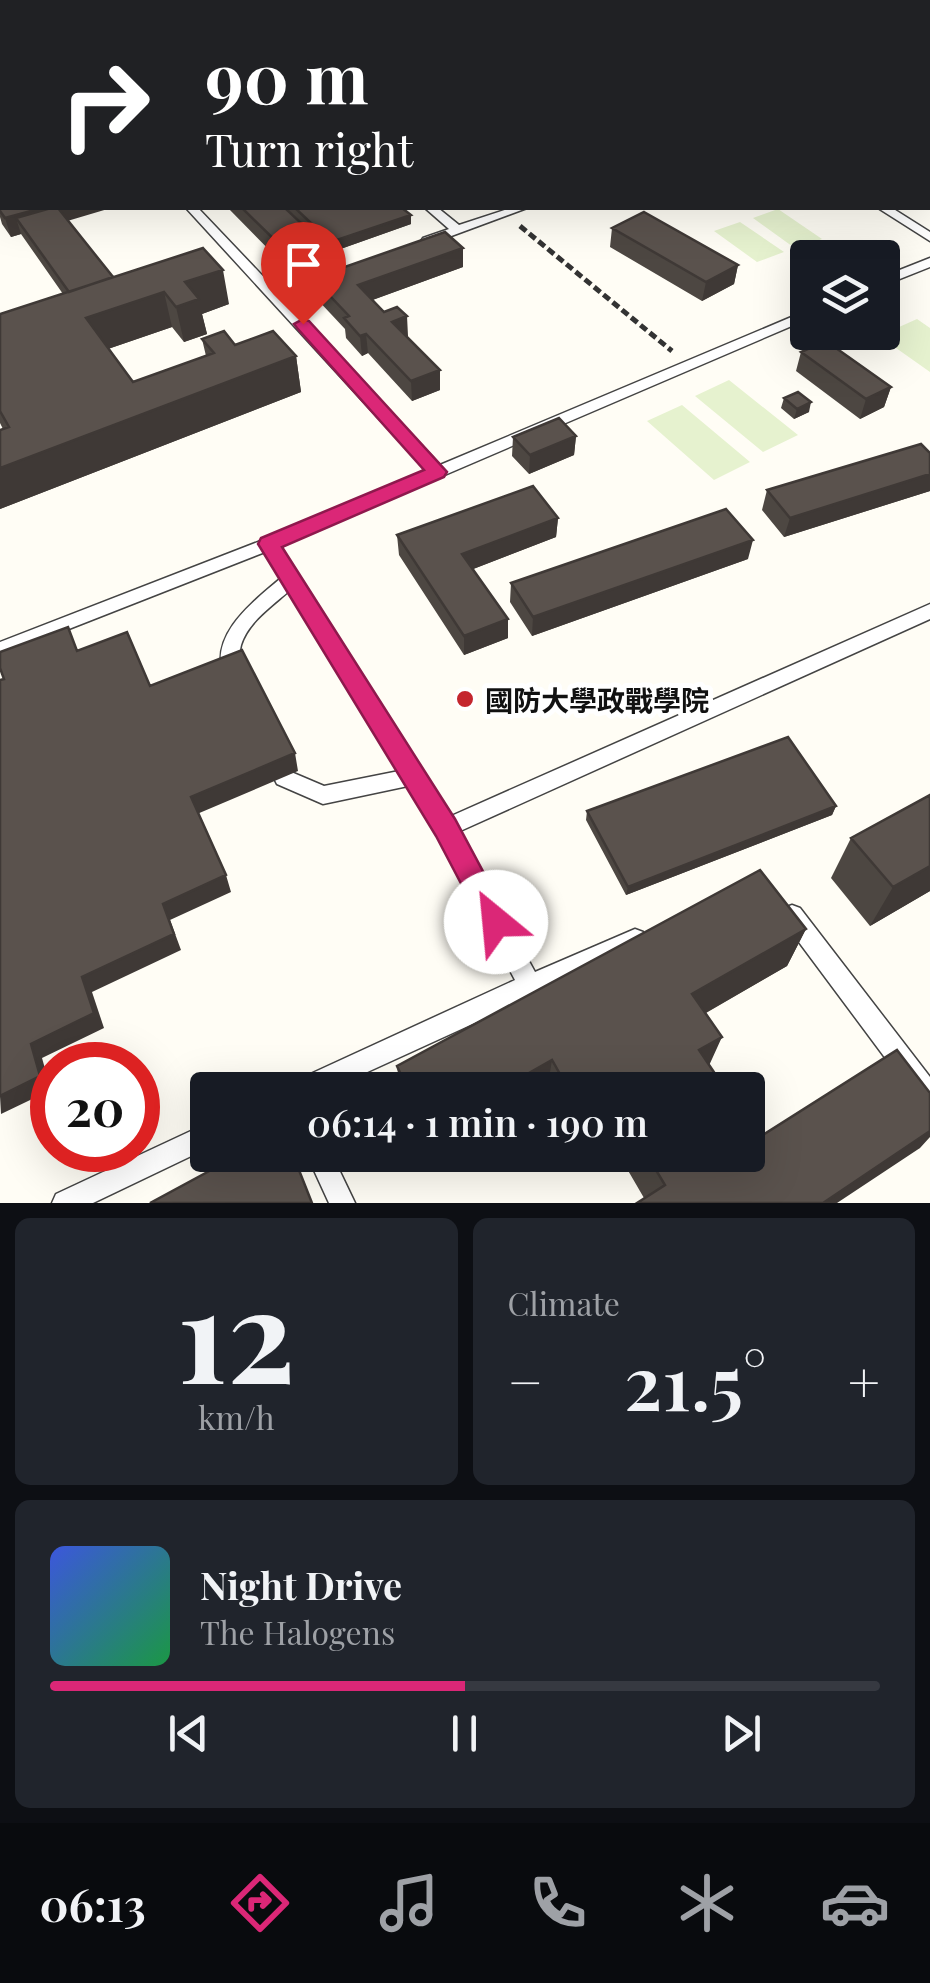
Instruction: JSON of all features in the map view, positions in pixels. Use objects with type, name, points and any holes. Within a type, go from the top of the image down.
[{"type":"lane","points":[[194,210],[437,472]]},
{"type":"lane","points":[[433,210],[457,230]]},
{"type":"lane","points":[[421,243],[514,210]]},
{"type":"lane","points":[[887,210],[930,236]]},
{"type":"lane","points":[[900,274],[930,262]]},
{"type":"lane","points":[[276,295],[348,269]]},
{"type":"lane","points":[[0,649],[269,544],[790,322]]},
{"type":"lane","points":[[269,544],[446,828],[530,985]]},
{"type":"lane","points":[[232,672],[228,657],[241,624],[291,580]]},
{"type":"lane","points":[[446,828],[930,611]]},
{"type":"lane","points":[[284,778],[323,796],[414,776]]},
{"type":"lane","points":[[779,897],[930,1097]]},
{"type":"lane","points":[[339,1072],[658,929]]},
{"type":"lane","points":[[65,1203],[190,1143]]},
{"type":"lane","points":[[328,1172],[342,1203]]},
{"type":"path","points":[[504,213],[689,364]]},
{"type":"green space","points":[[779,210],[822,239],[790,240],[790,245],[753,218]]},
{"type":"green space","points":[[740,222],[784,252],[757,262],[714,231]]},
{"type":"green space","points":[[917,319],[930,328],[930,372],[899,350],[900,327]]},
{"type":"green space","points":[[729,380],[798,435],[763,452],[695,396]]},
{"type":"green space","points":[[682,405],[750,462],[714,480],[647,421]]},
{"type":"building","points":[[0,210],[35,210],[5,218]]},
{"type":"building","points":[[60,210],[113,277],[69,292],[16,218]]},
{"type":"building","points":[[244,210],[287,210],[317,238],[284,249]]},
{"type":"building","points":[[297,210],[405,210],[411,215],[331,242]]},
{"type":"building","points":[[644,212],[738,265],[706,282],[612,228]]},
{"type":"building","points":[[445,232],[463,248],[358,285],[384,312],[397,307],[407,316],[392,322],[440,370],[411,381],[366,334],[360,336],[344,318],[349,316],[313,278]]},
{"type":"building","points":[[203,248],[223,270],[185,282],[199,299],[176,307],[164,292],[86,318],[133,382],[214,353],[202,339],[224,331],[235,345],[273,331],[296,356],[0,468],[0,430],[9,427],[0,411],[0,314]]},
{"type":"building","points":[[839,350],[891,387],[866,399],[801,352]]},
{"type":"building","points":[[798,392],[811,402],[797,409],[784,398]]},
{"type":"building","points":[[559,418],[576,436],[530,455],[513,437]]},
{"type":"building","points":[[921,444],[930,453],[930,474],[790,518],[767,490]]},
{"type":"building","points":[[533,486],[558,518],[462,554],[508,619],[464,636],[397,535]]},
{"type":"building","points":[[726,509],[753,540],[533,617],[511,583]]},
{"type":"building","points":[[68,627],[77,651],[127,632],[150,686],[242,650],[295,753],[191,797],[226,875],[163,904],[174,934],[82,977],[94,1013],[30,1042],[30,1081],[0,1096],[0,680],[4,679],[0,652]]},
{"type":"building","points":[[788,737],[836,806],[628,887],[587,811]]},
{"type":"building","points":[[930,795],[930,866],[893,887],[851,838]]},
{"type":"building","points":[[760,870],[806,929],[692,994],[722,1037],[699,1050],[714,1072],[559,1072],[552,1060],[531,1072],[400,1072],[397,1066]]},
{"type":"building","points":[[897,1050],[930,1093],[930,1131],[823,1203],[637,1203],[665,1185],[657,1172],[765,1172],[765,1134]]},
{"type":"building","points":[[207,1172],[300,1172],[312,1203],[150,1203]]},
{"type":"place","name":"國防大學政戰學院","points":[[465,699]]},
{"type":"route","points":[[303,324],[437,472],[269,544],[446,828],[496,922]]}]
